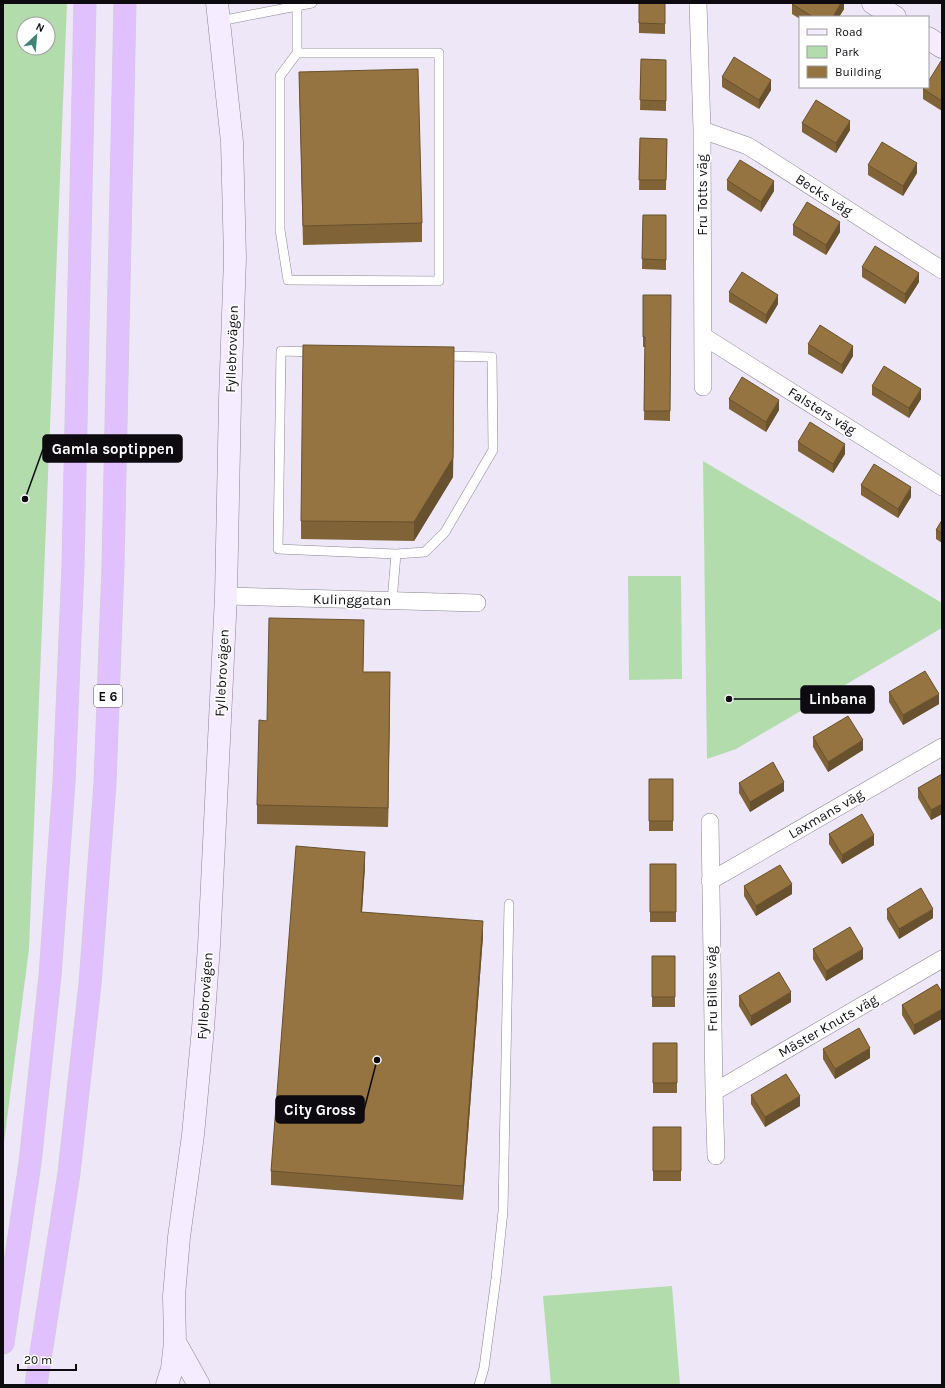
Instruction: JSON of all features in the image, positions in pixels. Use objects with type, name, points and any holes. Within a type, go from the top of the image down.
[{"type":"highway","points":[[3,1343],[30,1163],[50,976],[64,782],[73,566],[85,3]]},
{"type":"highway","name":"E 6","points":[[36,1385],[71,1150],[90,984],[105,783],[113,566],[125,3]]},
{"type":"street","name":"Fru Totts väg","points":[[698,3],[702,130],[703,387]]},
{"type":"street","points":[[873,3],[893,16]]},
{"type":"street","name":"Fyllebrovägen","points":[[167,1385],[172,1369],[176,1342],[174,1296],[179,1237],[193,1135],[209,946],[226,596],[230,400],[235,258],[232,142],[218,12]]},
{"type":"street","points":[[929,39],[942,47]]},
{"type":"street","name":"Becks väg","points":[[702,130],[748,146],[942,270]]},
{"type":"street","name":"Falsters väg","points":[[702,336],[942,487]]},
{"type":"street","name":"Kulinggatan","points":[[226,596],[477,603]]},
{"type":"street","name":"Laxmans väg","points":[[710,881],[942,747]]},
{"type":"street","name":"Fru Billes väg","points":[[710,822],[716,1156]]},
{"type":"street","name":"Mäster Knuts väg","points":[[714,1092],[942,959]]},
{"type":"street","name":"Fyllebrovägen","points":[[176,1342],[199,1385]]},
{"type":"street","points":[[176,1385],[192,1385]]},
{"type":"lane","points":[[218,12],[297,6],[312,3]]},
{"type":"lane","points":[[297,6],[297,53],[280,76],[280,230],[288,280],[439,281],[439,53],[297,53]]},
{"type":"lane","points":[[320,352],[281,351],[278,549],[396,554],[425,552],[445,532],[493,450],[492,357],[437,355]]},
{"type":"lane","points":[[392,600],[396,554]]},
{"type":"lane","points":[[480,1385],[484,1368],[494,1293],[503,1211],[509,904]]},
{"type":"green space","points":[[3,3],[67,3],[29,949],[3,1150]]},
{"type":"green space","points":[[703,461],[942,603],[942,628],[736,749],[707,759]]},
{"type":"green space","points":[[628,576],[681,576],[682,679],[629,680]]},
{"type":"green space","points":[[672,1286],[680,1385],[551,1385],[543,1296]]},
{"type":"building","points":[[639,3],[665,3],[665,24],[639,23]]},
{"type":"building","points":[[841,3],[834,16],[811,16],[792,4]]},
{"type":"building","points":[[734,57],[771,80],[759,100],[722,77]]},
{"type":"building","points":[[641,59],[666,60],[666,101],[640,100]]},
{"type":"building","points":[[941,61],[942,101],[923,89],[929,88],[929,80]]},
{"type":"building","points":[[418,69],[422,223],[303,226],[299,72]]},
{"type":"building","points":[[816,100],[850,121],[836,143],[802,123]]},
{"type":"building","points":[[640,138],[667,139],[666,180],[639,180]]},
{"type":"building","points":[[882,142],[917,163],[903,186],[868,165]]},
{"type":"building","points":[[740,160],[774,181],[761,202],[727,180]]},
{"type":"building","points":[[807,202],[840,222],[826,245],[793,225]]},
{"type":"building","points":[[643,215],[666,215],[666,260],[642,259]]},
{"type":"building","points":[[875,246],[919,273],[905,294],[862,267]]},
{"type":"building","points":[[742,272],[778,295],[766,315],[729,292]]},
{"type":"building","points":[[643,295],[671,295],[670,411],[644,411],[645,337],[643,337]]},
{"type":"building","points":[[820,325],[853,346],[842,365],[808,344]]},
{"type":"building","points":[[303,345],[454,347],[453,458],[414,522],[301,521]]},
{"type":"building","points":[[884,366],[921,389],[909,408],[872,386]]},
{"type":"building","points":[[742,377],[779,400],[766,422],[729,399]]},
{"type":"building","points":[[810,422],[845,444],[833,464],[798,442]]},
{"type":"building","points":[[874,464],[911,487],[898,509],[861,485]]},
{"type":"building","points":[[942,520],[942,533],[936,530]]},
{"type":"building","points":[[269,618],[364,620],[363,672],[390,672],[388,808],[257,805],[259,720],[267,721]]},
{"type":"building","points":[[925,671],[939,694],[903,715],[889,692]]},
{"type":"building","points":[[848,716],[863,740],[828,762],[813,737]]},
{"type":"building","points":[[773,762],[784,782],[750,802],[739,783]]},
{"type":"building","points":[[942,774],[942,804],[931,810],[918,788]]},
{"type":"building","points":[[649,779],[673,779],[673,821],[649,821]]},
{"type":"building","points":[[862,814],[874,835],[842,855],[829,834]]},
{"type":"building","points":[[296,846],[365,852],[361,912],[483,921],[463,1186],[271,1171]]},
{"type":"building","points":[[650,864],[676,864],[676,912],[650,912]]},
{"type":"building","points":[[780,865],[792,884],[756,906],[744,886]]},
{"type":"building","points":[[921,888],[933,909],[899,929],[887,909]]},
{"type":"building","points":[[850,927],[863,949],[826,971],[813,949]]},
{"type":"building","points":[[652,956],[675,956],[675,997],[652,997]]},
{"type":"building","points":[[779,972],[791,992],[751,1016],[739,996]]},
{"type":"building","points":[[937,984],[942,992],[942,1009],[914,1025],[902,1005]]},
{"type":"building","points":[[859,1028],[870,1048],[835,1069],[823,1049]]},
{"type":"building","points":[[653,1043],[677,1043],[677,1083],[653,1083]]},
{"type":"building","points":[[786,1074],[800,1096],[765,1117],[751,1095]]},
{"type":"building","points":[[653,1127],[681,1127],[681,1171],[653,1171]]},
{"type":"place","name":"Gamla soptippen","points":[[25,499]]},
{"type":"place","name":"Linbana","points":[[729,699]]},
{"type":"place","name":"City Gross","points":[[377,1060]]}]
